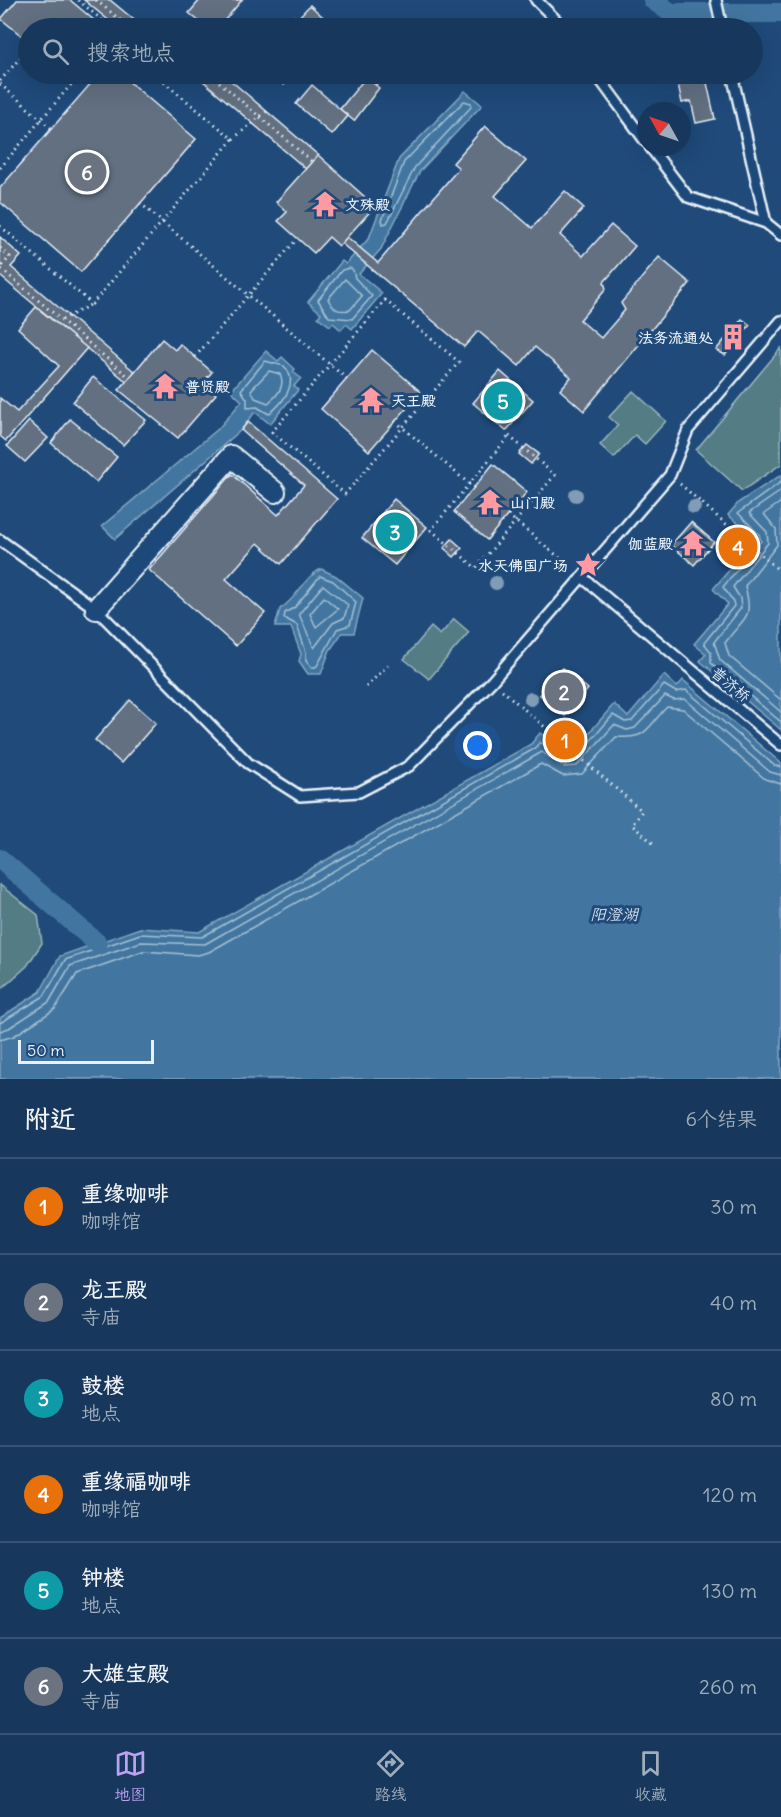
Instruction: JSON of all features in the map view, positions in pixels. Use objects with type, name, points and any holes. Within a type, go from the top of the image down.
[{"type":"street","points":[[96,609],[231,456],[275,492]]},
{"type":"lane","points":[[536,0],[554,18]]},
{"type":"lane","points":[[716,0],[720,18]]},
{"type":"lane","points":[[603,84],[637,130]]},
{"type":"lane","points":[[734,84],[766,223]]},
{"type":"lane","points":[[657,156],[688,197],[766,223],[781,235]]},
{"type":"lane","points":[[0,540],[96,609],[248,763],[300,796],[359,792],[409,766],[492,681],[670,475],[688,430],[781,321]]},
{"type":"lane","name":"普济桥","points":[[582,577],[781,746]]},
{"type":"path","points":[[78,0],[99,18]]},
{"type":"path","points":[[96,0],[118,18]]},
{"type":"path","points":[[18,61],[0,82],[52,129]]},
{"type":"path","points":[[0,168],[72,84]]},
{"type":"path","points":[[166,84],[233,138]]},
{"type":"path","points":[[222,84],[312,162]]},
{"type":"path","points":[[62,321],[92,304],[233,138],[267,111]]},
{"type":"path","points":[[140,204],[347,379]]},
{"type":"path","points":[[0,226],[92,304]]},
{"type":"path","points":[[195,357],[297,239]]},
{"type":"path","points":[[0,248],[10,258],[0,268],[130,378]]},
{"type":"path","points":[[385,300],[459,362],[403,428],[345,494],[272,432],[385,300]]},
{"type":"path","points":[[395,421],[474,488]]},
{"type":"path","points":[[509,436],[555,475],[476,568],[431,530],[469,484],[509,436]]},
{"type":"path","points":[[670,475],[781,572]]},
{"type":"path","points":[[508,515],[582,577]]},
{"type":"path","points":[[366,687],[389,664]]},
{"type":"path","points":[[492,681],[642,810],[632,825],[654,844]]},
{"type":"green space","points":[[781,348],[781,464],[742,491],[696,450]]},
{"type":"green space","points":[[633,391],[666,421],[645,444],[635,435],[614,458],[600,445],[618,425],[609,417]]},
{"type":"green space","points":[[454,619],[469,632],[429,679],[404,659],[431,627],[440,635]]},
{"type":"green space","points":[[0,885],[38,915],[42,943],[27,966],[0,990]]},
{"type":"water","points":[[465,91],[482,105],[420,171],[381,249],[359,274],[382,293],[352,329],[346,324],[341,330],[333,323],[330,326],[318,317],[321,313],[308,302],[342,261],[346,264],[369,238],[399,159]]},
{"type":"water","points":[[266,351],[278,361],[282,357],[295,369],[293,372],[301,378],[294,386],[298,390],[270,424],[255,412],[241,430],[115,539],[102,526],[218,429],[242,401],[231,391]]},
{"type":"water","points":[[781,475],[781,730],[700,661],[706,654],[694,644],[728,604],[713,589],[756,539],[728,515],[739,502]]},
{"type":"water","points":[[321,569],[336,576],[363,598],[354,633],[342,633],[330,650],[321,674],[308,674],[299,661],[301,654],[291,627],[275,627],[280,609],[291,600],[310,577]]},
{"type":"water","name":"阳澄湖","points":[[664,675],[677,687],[683,680],[781,763],[781,1079],[0,1079],[0,1018],[40,992],[60,956],[140,928],[199,932],[531,744],[540,733],[570,755],[614,704],[628,717]]},
{"type":"building","points":[[17,0],[70,0],[91,18],[18,18],[18,33],[1,19]]},
{"type":"building","points":[[84,0],[110,0],[132,18],[106,18]]},
{"type":"building","points":[[200,0],[242,0],[227,18],[195,18],[189,13]]},
{"type":"building","points":[[310,5],[324,18],[298,18]]},
{"type":"building","points":[[90,84],[132,84],[196,139],[81,272],[0,202],[0,188]]},
{"type":"building","points":[[207,84],[235,84],[318,155],[306,169]]},
{"type":"building","points":[[360,84],[374,84],[379,88],[354,121],[340,109]]},
{"type":"building","points":[[678,84],[707,84],[715,119],[696,123],[691,101],[682,102]]},
{"type":"building","points":[[312,85],[348,116],[332,135],[296,104]]},
{"type":"building","points":[[485,126],[526,161],[495,196],[532,228],[565,191],[584,208],[560,235],[583,256],[611,225],[635,246],[604,282],[606,289],[580,320],[601,338],[625,310],[621,303],[659,257],[690,283],[584,411],[560,390],[571,377],[535,347],[519,366],[478,331],[464,347],[341,243],[347,237],[378,263],[459,168],[453,163]]},
{"type":"building","name":"文殊殿","points":[[318,155],[375,206],[339,246],[329,237],[314,253],[278,221],[287,212],[276,202]]},
{"type":"building","points":[[0,237],[21,256],[11,267],[135,372],[127,382],[0,276]]},
{"type":"building","points":[[36,307],[87,348],[6,441],[0,436],[0,398],[17,412],[59,366],[18,328]]},
{"type":"building","name":"法务流通处","points":[[742,319],[750,325],[725,355],[716,350]]},
{"type":"building","name":"普贤殿","points":[[162,339],[175,350],[180,344],[212,372],[203,382],[216,394],[178,438],[119,390]]},
{"type":"building","name":"天王殿","points":[[372,350],[421,392],[369,451],[321,409]]},
{"type":"building","points":[[500,371],[533,400],[506,431],[473,403]]},
{"type":"building","points":[[93,377],[146,420],[123,445],[73,402]]},
{"type":"building","points":[[70,419],[117,457],[96,482],[51,443]]},
{"type":"building","points":[[29,421],[48,438],[25,462],[7,446]]},
{"type":"building","points":[[248,422],[337,499],[281,564],[258,543],[226,579],[265,613],[236,646],[149,570],[232,474],[278,515],[304,485],[241,430]]},
{"type":"building","points":[[527,445],[539,454],[531,464],[519,454]]},
{"type":"building","name":"山门殿","points":[[493,464],[527,492],[487,540],[454,512]]},
{"type":"building","points":[[394,499],[427,527],[395,565],[362,538]]},
{"type":"building","name":"伽蓝殿","points":[[691,522],[714,542],[694,565],[671,545]]},
{"type":"building","points":[[452,539],[462,548],[454,557],[444,548]]},
{"type":"building","points":[[563,668],[588,689],[565,716],[540,695]]},
{"type":"building","points":[[130,700],[156,723],[121,763],[95,740]]},
{"type":"waterway","points":[[653,0],[671,13],[781,13]]},
{"type":"waterway","points":[[0,859],[97,943]]},
{"type":"place","name":"大雄宝殿","points":[[87,172]]},
{"type":"place","name":"文殊殿","points":[[325,204]]},
{"type":"place","name":"法务流通处","points":[[733,337]]},
{"type":"place","name":"普贤殿","points":[[165,386]]},
{"type":"place","name":"天王殿","points":[[371,400]]},
{"type":"place","name":"钟楼","points":[[503,401]]},
{"type":"place","name":"山门殿","points":[[490,502]]},
{"type":"place","name":"鼓楼","points":[[395,532]]},
{"type":"place","name":"伽蓝殿","points":[[693,543]]},
{"type":"place","name":"重缘福咖啡","points":[[738,547]]},
{"type":"place","name":"水天佛国广场","points":[[588,565]]},
{"type":"place","name":"龙王殿","points":[[564,692]]},
{"type":"place","name":"重缘咖啡","points":[[565,740]]}]
